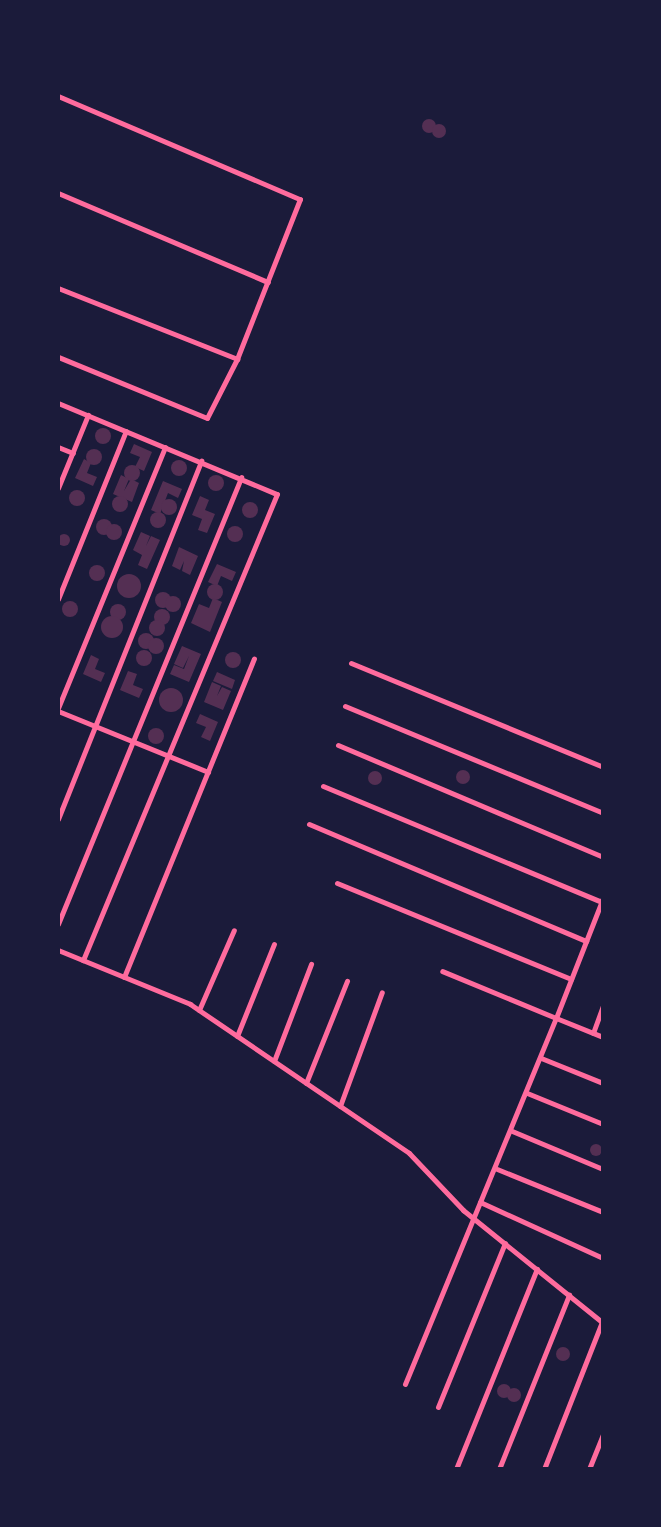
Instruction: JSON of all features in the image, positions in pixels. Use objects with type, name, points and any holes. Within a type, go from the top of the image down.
[{"type":"street","points":[[58,96],[295,194],[300,205],[237,359],[207,418],[58,357]]},
{"type":"street","points":[[58,193],[268,282]]},
{"type":"street","points":[[58,288],[237,359]]},
{"type":"street","points":[[58,403],[277,494],[83,960]]},
{"type":"street","points":[[58,488],[88,415]]},
{"type":"street","points":[[58,599],[126,431]]},
{"type":"street","points":[[58,447],[73,453]]},
{"type":"street","points":[[165,447],[58,709],[208,772]]},
{"type":"street","points":[[58,819],[201,461]]},
{"type":"street","points":[[58,924],[241,477]]},
{"type":"street","points":[[124,977],[254,658]]},
{"type":"street","points":[[351,663],[603,767]]},
{"type":"street","points":[[345,706],[603,813]]},
{"type":"street","points":[[338,745],[603,857]]},
{"type":"street","points":[[323,786],[602,900],[497,1169],[472,1217],[405,1384]]},
{"type":"street","points":[[309,824],[586,941]]},
{"type":"street","points":[[337,883],[571,979]]},
{"type":"street","points":[[199,1010],[234,930]]},
{"type":"street","points":[[237,1036],[274,944]]},
{"type":"street","points":[[58,950],[199,1010],[409,1153],[472,1217],[602,1322],[544,1469]]},
{"type":"street","points":[[274,1061],[311,964]]},
{"type":"street","points":[[442,971],[603,1037]]},
{"type":"street","points":[[306,1083],[347,981]]},
{"type":"street","points":[[340,1106],[382,992]]},
{"type":"street","points":[[593,1033],[603,1006]]},
{"type":"street","points":[[541,1058],[603,1083]]},
{"type":"street","points":[[527,1093],[603,1124]]},
{"type":"street","points":[[512,1131],[603,1169]]},
{"type":"street","points":[[497,1169],[603,1212]]},
{"type":"street","points":[[480,1202],[603,1258]]},
{"type":"street","points":[[438,1407],[505,1243]]},
{"type":"street","points":[[456,1469],[537,1269]]},
{"type":"street","points":[[499,1469],[569,1295]]},
{"type":"street","points":[[589,1469],[603,1434]]},
{"type":"building","points":[[429,119],[436,126],[429,133],[422,126]]},
{"type":"building","points":[[439,124],[446,131],[439,138],[432,131]]},
{"type":"building","points":[[103,428],[109,430],[109,442],[103,444],[97,442],[95,436],[97,430]]},
{"type":"building","points":[[134,444],[152,452],[144,471],[135,467],[140,457],[130,453]]},
{"type":"building","points":[[94,449],[100,451],[100,463],[94,465],[88,463],[86,457],[88,451]]},
{"type":"building","points":[[84,459],[91,463],[87,473],[97,477],[93,486],[75,478]]},
{"type":"building","points":[[179,460],[185,462],[185,474],[179,476],[173,474],[171,468],[173,462]]},
{"type":"building","points":[[132,465],[138,467],[138,479],[132,481],[126,479],[124,473],[126,467]]},
{"type":"building","points":[[121,475],[129,479],[124,491],[131,479],[139,483],[132,502],[113,494]]},
{"type":"building","points":[[216,475],[222,477],[222,489],[216,491],[210,489],[208,483],[210,477]]},
{"type":"building","points":[[163,481],[182,489],[178,498],[168,493],[160,514],[151,510]]},
{"type":"building","points":[[77,490],[83,492],[83,504],[77,506],[71,504],[69,498],[71,492]]},
{"type":"building","points":[[120,496],[126,498],[126,510],[120,512],[114,510],[112,504],[114,498]]},
{"type":"building","points":[[200,496],[209,500],[205,510],[215,514],[207,533],[198,530],[202,519],[192,515]]},
{"type":"building","points":[[169,499],[175,501],[175,513],[169,515],[163,513],[161,507],[163,501]]},
{"type":"building","points":[[250,502],[256,504],[256,516],[250,518],[244,516],[242,510],[244,504]]},
{"type":"building","points":[[158,512],[164,514],[164,526],[158,528],[152,526],[150,520],[152,514]]},
{"type":"building","points":[[104,519],[110,521],[110,533],[104,535],[98,533],[96,527],[98,521]]},
{"type":"building","points":[[114,524],[120,526],[120,538],[114,540],[108,538],[106,532],[108,526]]},
{"type":"building","points":[[235,526],[241,528],[241,540],[235,542],[229,540],[227,534],[229,528]]},
{"type":"building","points":[[141,532],[150,536],[146,546],[151,536],[160,540],[147,569],[138,565],[142,555],[133,550]]},
{"type":"building","points":[[64,534],[70,540],[64,546],[58,540]]},
{"type":"building","points":[[179,547],[198,556],[190,575],[182,571],[184,561],[180,570],[172,566]]},
{"type":"building","points":[[217,564],[236,572],[232,581],[221,576],[217,586],[208,582]]},
{"type":"building","points":[[97,565],[103,567],[103,579],[97,581],[91,579],[89,573],[91,567]]},
{"type":"building","points":[[129,574],[137,578],[141,586],[137,594],[129,598],[121,594],[117,586],[121,578]]},
{"type":"building","points":[[215,584],[221,586],[221,598],[215,600],[209,598],[207,592],[209,586]]},
{"type":"building","points":[[163,592],[169,594],[169,606],[163,608],[157,606],[155,600],[157,594]]},
{"type":"building","points":[[173,596],[179,598],[179,610],[173,612],[167,610],[165,604],[167,598]]},
{"type":"building","points":[[213,598],[222,602],[210,632],[191,623],[199,604],[209,608]]},
{"type":"building","points":[[70,601],[76,603],[76,615],[70,617],[64,615],[62,609],[64,603]]},
{"type":"building","points":[[118,604],[124,606],[124,618],[118,620],[112,618],[110,612],[112,606]]},
{"type":"building","points":[[162,609],[168,611],[168,623],[162,625],[156,623],[154,617],[156,611]]},
{"type":"building","points":[[108,616],[116,616],[123,627],[116,638],[108,638],[101,631],[101,623]]},
{"type":"building","points":[[157,620],[163,622],[163,634],[157,636],[151,634],[149,628],[151,622]]},
{"type":"building","points":[[146,633],[152,635],[152,647],[146,649],[140,647],[138,641],[140,635]]},
{"type":"building","points":[[156,638],[162,640],[162,652],[156,654],[150,652],[148,646],[150,640]]},
{"type":"building","points":[[182,646],[201,654],[189,682],[170,674],[174,665],[184,669],[189,656],[183,668],[174,664]]},
{"type":"building","points":[[144,650],[150,652],[150,664],[144,666],[138,664],[136,658],[138,652]]},
{"type":"building","points":[[233,652],[239,654],[239,666],[233,668],[227,666],[225,660],[227,654]]},
{"type":"building","points":[[91,655],[99,659],[95,669],[105,673],[101,682],[83,674]]},
{"type":"building","points":[[128,671],[137,674],[133,685],[143,689],[139,698],[120,690]]},
{"type":"building","points":[[217,672],[235,680],[232,689],[213,681]]},
{"type":"building","points":[[212,682],[221,686],[217,696],[222,687],[231,691],[223,710],[204,702]]},
{"type":"building","points":[[171,688],[179,692],[183,700],[179,708],[171,712],[163,708],[159,700],[163,692]]},
{"type":"building","points":[[200,714],[218,722],[210,741],[201,737],[206,727],[196,723]]},
{"type":"building","points":[[156,728],[162,730],[162,742],[156,744],[150,742],[148,736],[150,730]]},
{"type":"building","points":[[463,770],[470,777],[463,784],[456,777]]},
{"type":"building","points":[[375,771],[382,778],[375,785],[368,778]]},
{"type":"building","points":[[591,1145],[601,1145],[601,1155],[591,1155]]},
{"type":"building","points":[[563,1347],[570,1354],[563,1361],[556,1354]]},
{"type":"building","points":[[504,1384],[511,1391],[504,1398],[497,1391]]},
{"type":"building","points":[[514,1388],[521,1395],[514,1402],[507,1395]]}]
